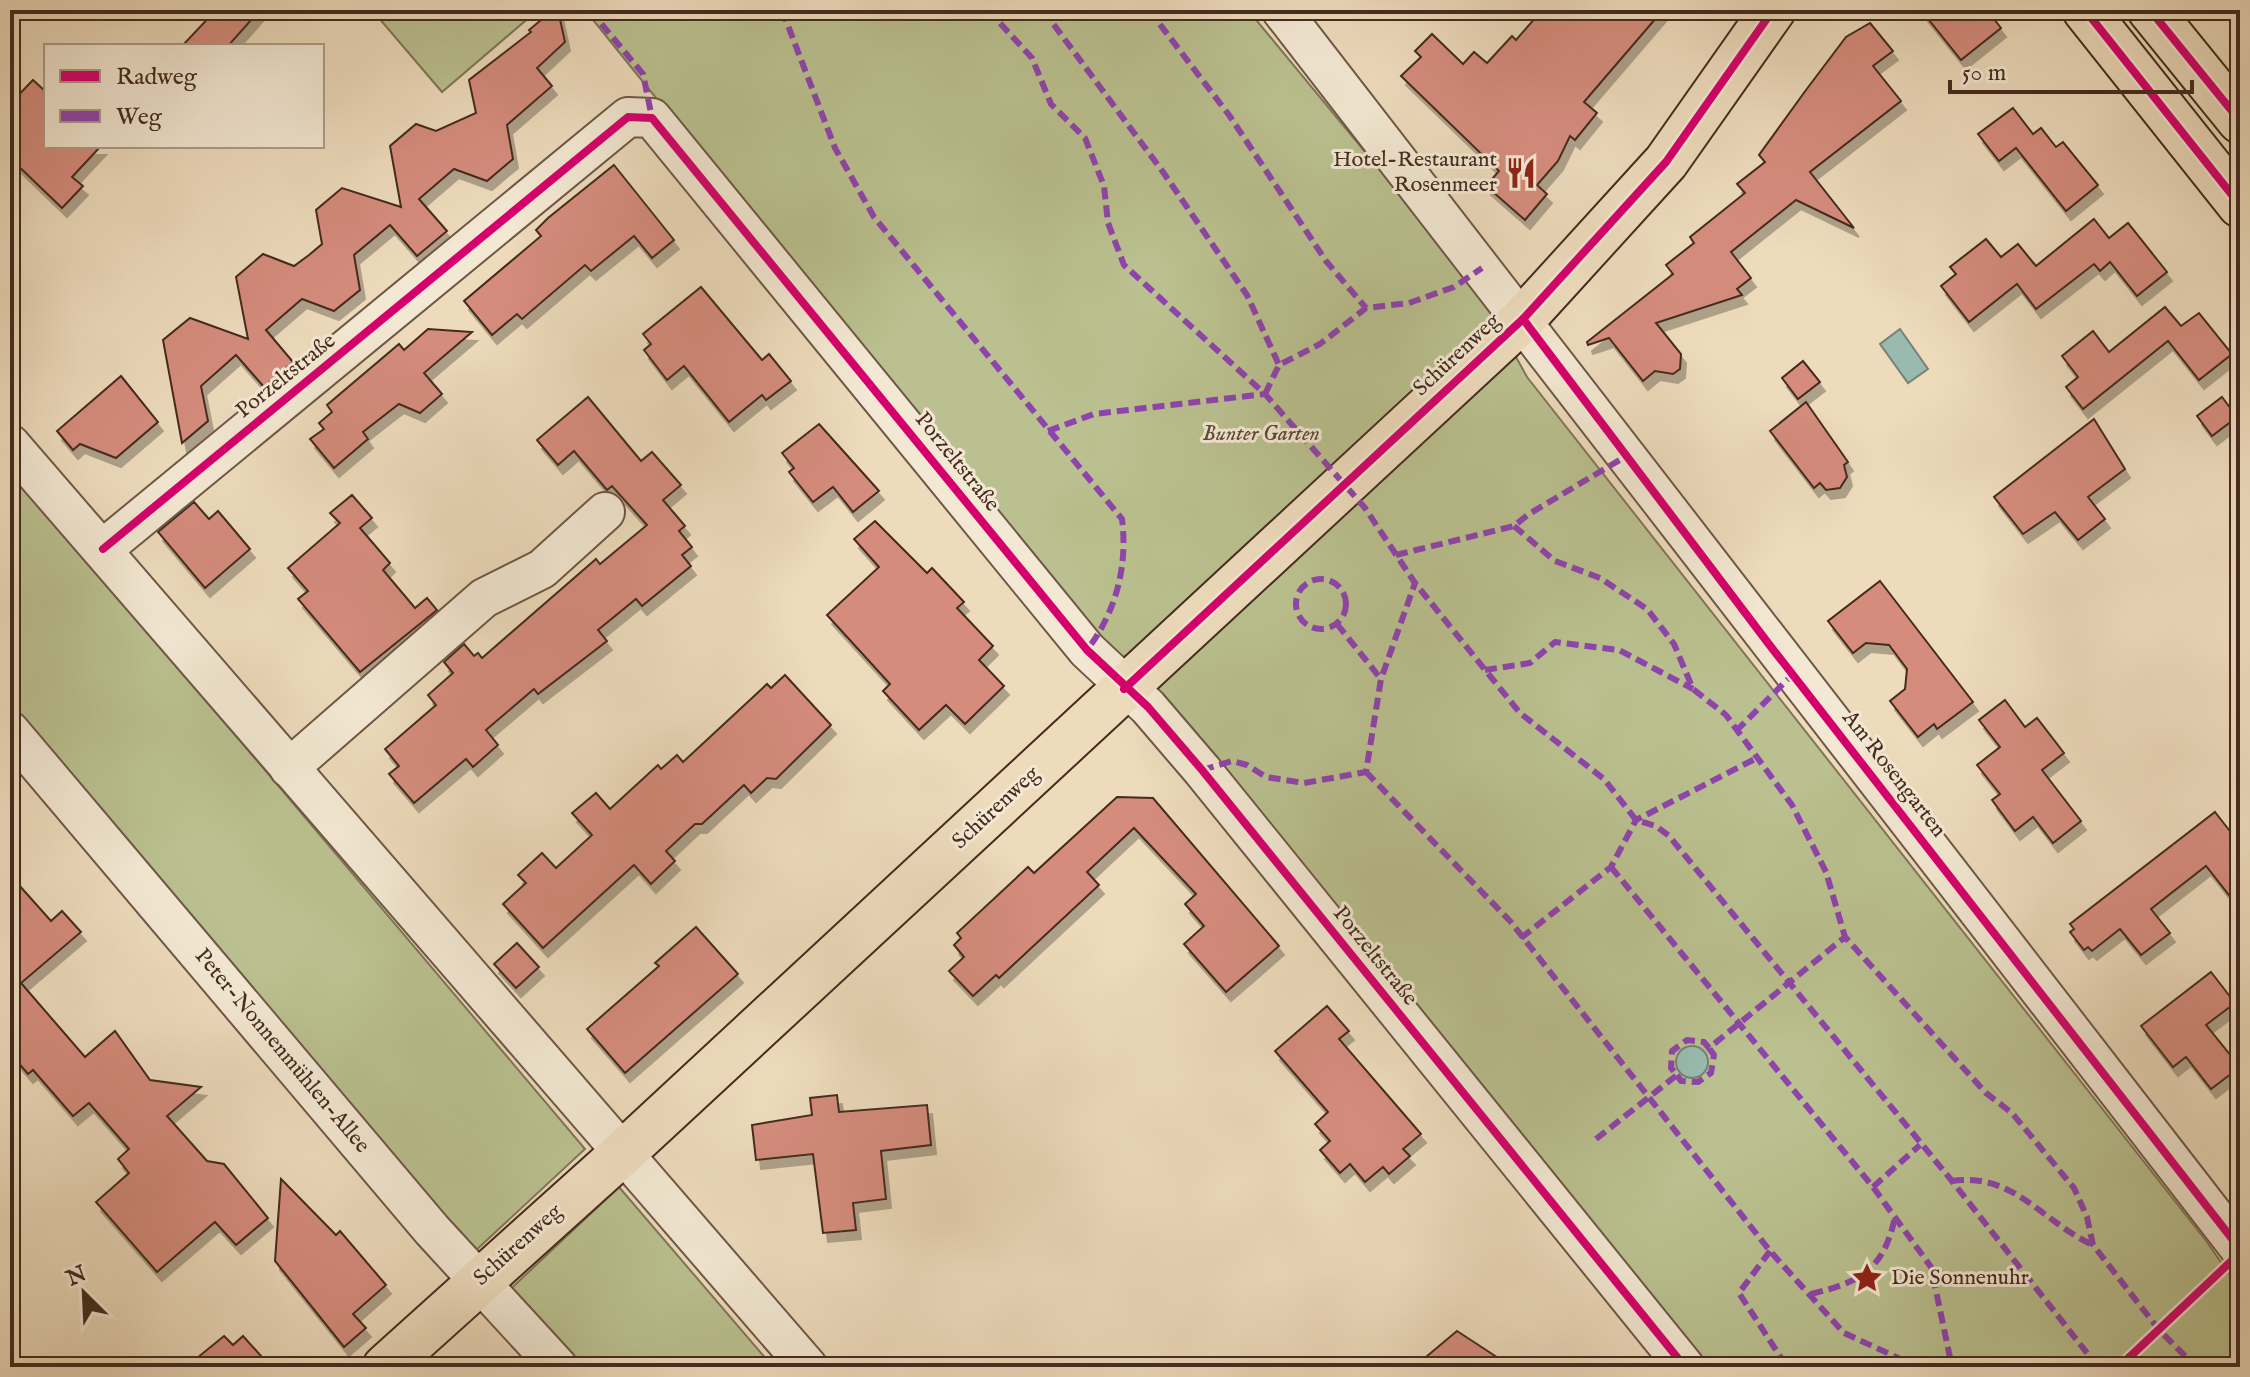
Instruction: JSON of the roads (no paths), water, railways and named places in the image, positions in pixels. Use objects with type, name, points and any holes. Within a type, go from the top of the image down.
[{"type":"main road","name":"Schürenweg","points":[[385,1367],[479,1279],[624,1152],[1523,319],[1666,162],[1773,10]]},
{"type":"main road","points":[[2085,10],[2240,205]]},
{"type":"main road","points":[[2150,10],[2240,121]]},
{"type":"street","name":"Am Rosengarten","points":[[1281,10],[2240,1249]]},
{"type":"street","name":"Porzeltstraße","points":[[103,549],[628,117],[652,118],[1087,650],[1124,689],[1148,707],[1202,770],[1685,1367]]},
{"type":"street","points":[[10,444],[808,1367]]},
{"type":"street","points":[[289,768],[484,598],[542,569],[605,512]]},
{"type":"street","name":"Peter-Nonnenmühlen-Allee","points":[[10,731],[432,1230],[558,1367]]},
{"type":"water","points":[[1900,329],[1928,369],[1908,383],[1880,344]]},
{"type":"water","points":[[1692,1046],[1703,1051],[1708,1062],[1703,1073],[1692,1078],[1681,1073],[1676,1062],[1681,1051]]},
{"type":"place","name":"Hotel-Restaurant Rosenmeer","points":[[1521,173]]},
{"type":"place","name":"Die Sonnenuhr","points":[[1867,1278]]},
{"type":"park label","name":"Bunter Garten","points":[[1261,434]]}]
